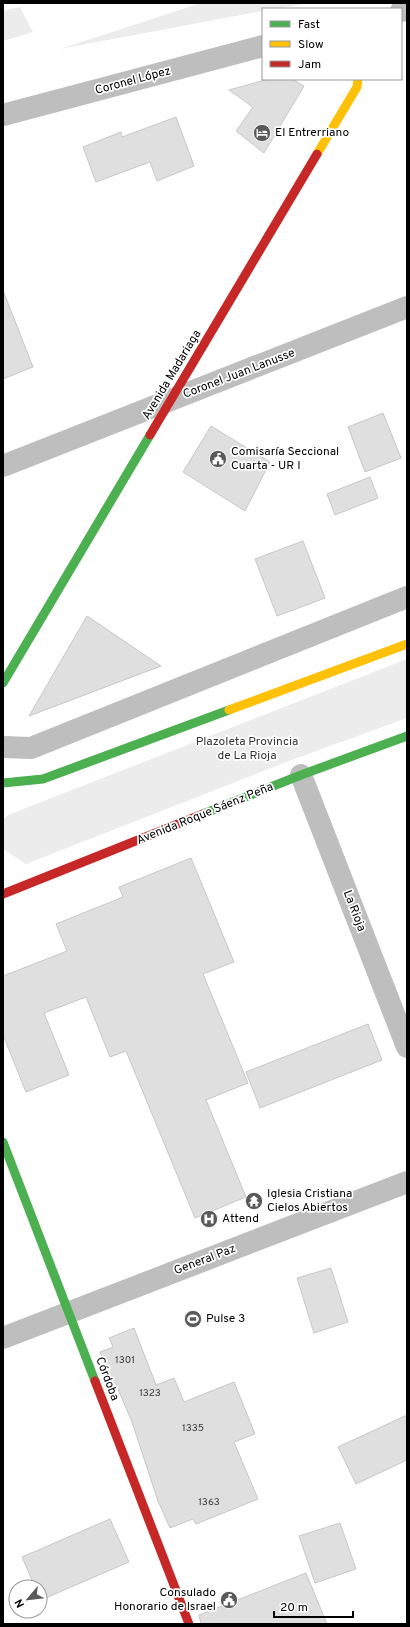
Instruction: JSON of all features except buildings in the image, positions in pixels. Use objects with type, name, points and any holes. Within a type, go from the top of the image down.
[{"type":"main road","name":"Avenida Madariaga","points":[[3,683],[357,87],[358,80]]},
{"type":"main road","points":[[3,783],[43,779],[407,644]]},
{"type":"main road","name":"Avenida Roque Sáenz Peña","points":[[3,894],[301,775],[407,736]]},
{"type":"main road","name":"Córdoba","points":[[3,1142],[189,1624]]},
{"type":"street","name":"Coronel López","points":[[3,115],[262,46]]},
{"type":"street","name":"Coronel Juan Lanusse","points":[[3,466],[407,307]]},
{"type":"street","points":[[3,747],[31,748],[407,597]]},
{"type":"street","name":"La Rioja","points":[[301,775],[407,1047]]},
{"type":"street","name":"General Paz","points":[[3,1338],[407,1182]]},
{"type":"green space","points":[[201,3],[309,3],[282,8],[262,8],[262,11],[60,49]]},
{"type":"green space","points":[[20,7],[33,32],[3,41],[3,11]]},
{"type":"green space","name":"Plazoleta Provincia de La Rioja","points":[[407,659],[407,718],[289,761],[26,864],[3,849],[3,820],[8,815]]},
{"type":"traffic: fast","points":[[3,683],[150,435]]},
{"type":"traffic: fast","points":[[3,783],[43,779],[229,710]]},
{"type":"traffic: fast","points":[[203,814],[301,775],[407,736]]},
{"type":"traffic: fast","points":[[3,1142],[95,1381]]},
{"type":"traffic: slow","points":[[317,154],[357,87],[358,80]]},
{"type":"traffic: slow","points":[[229,710],[407,644]]},
{"type":"traffic: jam","points":[[150,435],[317,154]]},
{"type":"traffic: jam","points":[[3,894],[203,814]]},
{"type":"traffic: jam","points":[[95,1381],[189,1624]]},
{"type":"place","name":"El Entrerriano","points":[[262,133]]},
{"type":"place","name":"Comisaría Seccional Cuarta - UR I","points":[[218,459]]},
{"type":"place","name":"Iglesia Cristiana Cielos Abiertos","points":[[254,1201]]},
{"type":"place","name":"Attend","points":[[209,1219]]},
{"type":"place","name":"Pulse 3","points":[[193,1319]]},
{"type":"place","name":"Consulado Honorario de Israel","points":[[229,1600]]}]
